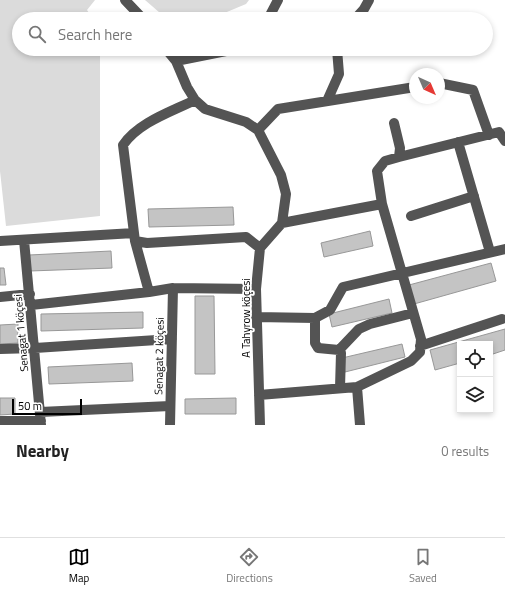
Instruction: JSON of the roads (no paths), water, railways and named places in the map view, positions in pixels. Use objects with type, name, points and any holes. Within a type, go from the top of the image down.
[{"type":"street","points":[[125,0],[136,12]]},
{"type":"street","points":[[272,12],[278,0]]},
{"type":"street","points":[[361,12],[369,0]]},
{"type":"street","points":[[0,242],[135,237],[147,243],[246,237],[260,248],[282,223],[286,194],[281,175],[258,130],[246,122],[205,109],[195,100],[186,87],[176,62],[171,56]]},
{"type":"street","points":[[176,62],[204,56]]},
{"type":"street","points":[[327,101],[339,74],[338,56]]},
{"type":"street","points":[[445,84],[473,90],[489,135]]},
{"type":"street","points":[[258,130],[278,109],[409,88]]},
{"type":"street","points":[[149,292],[135,237],[123,145],[130,135],[146,124],[195,100]]},
{"type":"street","points":[[394,123],[400,148],[399,157]]},
{"type":"street","points":[[259,395],[340,388],[357,388],[411,360],[420,352],[421,339],[382,204],[377,171],[385,161],[499,132],[505,141]]},
{"type":"street","points":[[458,142],[490,252]]},
{"type":"street","points":[[411,216],[474,196]]},
{"type":"street","points":[[282,223],[382,204]]},
{"type":"street","name":"Senagat 1 köçesi","points":[[24,240],[41,419]]},
{"type":"street","name":"A Tahyrow köçesi","points":[[260,248],[256,289],[260,425]]},
{"type":"street","points":[[256,317],[315,318],[330,310],[343,288],[505,249]]},
{"type":"street","points":[[0,297],[30,300],[149,292],[173,288],[256,289]]},
{"type":"street","name":"Senagat 2 köçesi","points":[[170,425],[173,288]]},
{"type":"street","points":[[339,350],[359,329],[364,326],[413,313]]},
{"type":"street","points":[[315,318],[315,343],[318,348],[339,350]]},
{"type":"street","points":[[420,346],[502,319]]},
{"type":"street","points":[[0,349],[172,339]]},
{"type":"street","points":[[339,350],[341,352],[340,388]]},
{"type":"street","points":[[357,388],[360,425]]},
{"type":"street","points":[[0,421],[41,419],[170,406]]}]
